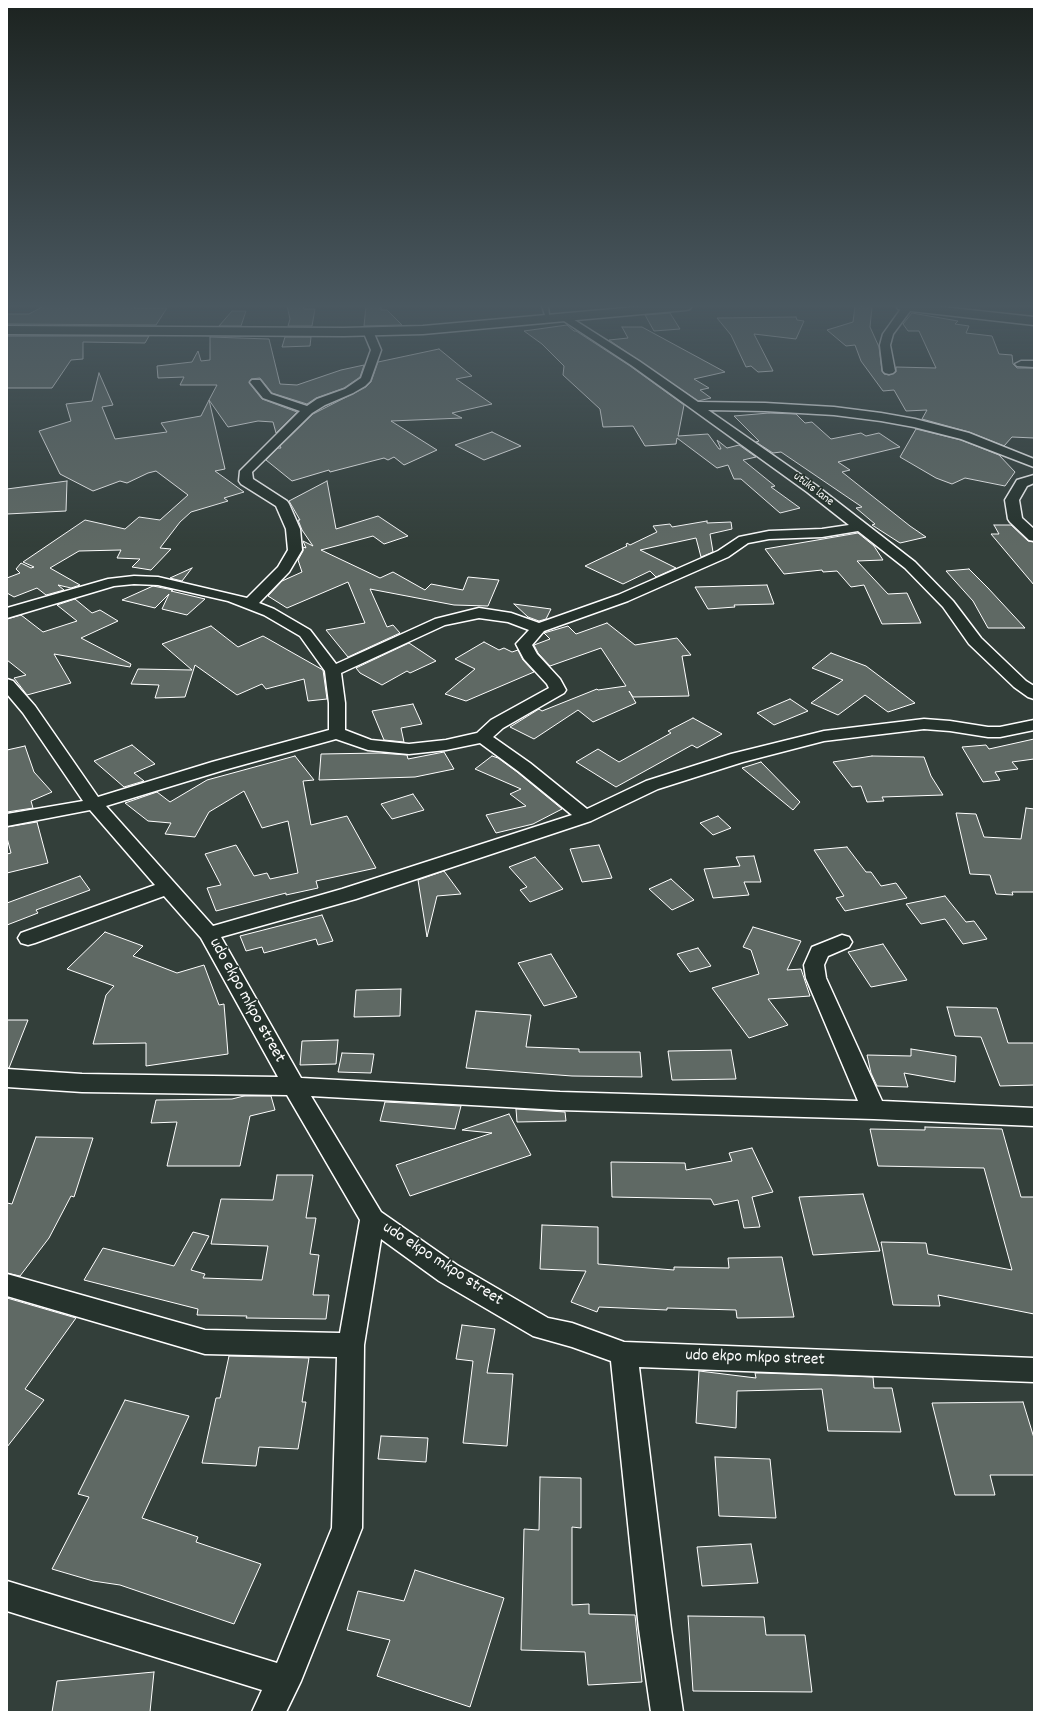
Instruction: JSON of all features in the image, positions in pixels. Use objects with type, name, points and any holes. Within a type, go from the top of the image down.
[{"type":"street","points":[[259,386],[267,396],[308,410]]},
{"type":"street","points":[[249,604],[284,569],[295,550],[293,529],[282,504],[246,481],[246,471],[308,410],[321,402],[358,386]]},
{"type":"street","name":"utuks lane","points":[[667,386],[812,489],[910,565],[948,604],[975,641],[1020,684],[1034,694]]},
{"type":"street","points":[[696,406],[765,407],[881,417],[915,423],[965,436],[1034,463]]},
{"type":"street","points":[[1034,479],[1022,483],[1012,500],[1015,519],[1034,537]]},
{"type":"street","points":[[7,820],[94,804],[218,766],[337,734],[368,745],[409,749],[446,745],[483,737],[497,724],[558,690],[554,682],[530,656],[524,644],[540,628],[623,598],[723,554],[744,540],[769,535],[822,533],[860,527]]},
{"type":"street","points":[[7,613],[113,582],[134,580],[158,581],[232,598],[249,604],[269,612],[305,633],[333,670],[337,703],[337,734]]},
{"type":"street","points":[[333,670],[440,622],[479,614],[511,618],[540,628]]},
{"type":"street","name":"udo ekpo mkpo street","points":[[7,684],[29,710],[94,804],[209,934],[294,1086],[372,1219],[448,1273],[542,1328],[572,1335],[624,1354],[1034,1370]]},
{"type":"street","points":[[209,934],[349,894],[585,817],[652,785],[737,758],[824,736],[924,724],[950,726],[988,732],[1000,732],[1034,725]]},
{"type":"street","points":[[483,737],[524,767],[585,817]]},
{"type":"street","points":[[28,938],[168,887]]},
{"type":"street","points":[[842,942],[819,952],[814,965],[816,978],[874,1110]]},
{"type":"street","points":[[7,1078],[82,1083],[294,1086],[560,1100],[874,1110],[1034,1118]]},
{"type":"street","points":[[268,1712],[285,1681],[347,1528],[351,1345],[372,1219]]},
{"type":"street","points":[[7,1285],[205,1342],[351,1345]]},
{"type":"street","points":[[624,1354],[654,1629],[667,1712]]},
{"type":"street","points":[[7,1596],[285,1681]]},
{"type":"building","points":[[7,386],[53,386],[52,388],[7,388]]},
{"type":"building","points":[[96,386],[105,386],[113,405],[102,407],[115,439],[167,432],[161,423],[201,416],[209,400],[225,469],[215,471],[244,492],[224,498],[228,501],[191,512],[180,522],[160,548],[171,549],[151,570],[132,567],[140,559],[117,558],[121,550],[79,551],[50,568],[80,585],[71,588],[58,585],[64,590],[46,595],[37,588],[14,597],[7,593],[7,578],[20,573],[16,569],[21,563],[31,568],[34,567],[23,562],[85,520],[125,529],[139,517],[160,520],[188,495],[156,471],[148,473],[127,483],[120,481],[93,491],[60,474],[39,431],[71,421],[66,404],[92,401]]},
{"type":"building","points":[[216,386],[252,386],[262,399],[297,412],[276,433],[273,422],[258,421],[228,427],[209,400]]},
{"type":"building","points":[[267,386],[347,386],[316,398],[307,404],[272,393]]},
{"type":"building","points":[[466,386],[492,404],[452,413],[462,418],[391,421],[437,450],[404,465],[394,457],[388,460],[384,458],[330,472],[329,470],[292,481],[266,460],[278,448],[281,448],[280,446],[313,414],[366,387]]},
{"type":"building","points":[[575,386],[658,386],[684,405],[678,436],[708,434],[719,449],[721,449],[717,440],[727,448],[739,445],[756,457],[743,460],[775,486],[771,487],[800,508],[780,513],[741,479],[734,479],[728,465],[717,468],[677,438],[676,444],[645,446],[633,426],[603,427],[600,409]]},
{"type":"building","points":[[676,386],[706,386],[709,388],[700,390],[711,398],[698,401]]},
{"type":"building","points":[[879,386],[1034,386],[1034,438],[1012,437],[1004,446],[969,432],[922,419],[927,410],[906,411],[894,390],[883,391]]},
{"type":"building","points":[[769,413],[796,414],[805,423],[812,422],[831,439],[861,433],[866,436],[879,433],[900,447],[838,462],[850,470],[842,472],[926,537],[900,543],[872,525],[875,524],[856,508],[862,507],[781,452],[773,453],[756,442],[759,441],[734,416]]},
{"type":"building","points":[[916,429],[961,440],[999,455],[1015,472],[1005,486],[965,478],[952,484],[936,478],[900,457]]},
{"type":"building","points":[[492,432],[521,446],[484,460],[455,445]]},
{"type":"building","points":[[67,481],[66,511],[7,514],[7,489]]},
{"type":"building","points":[[327,481],[336,529],[378,516],[408,536],[384,544],[373,536],[321,550],[380,578],[393,572],[425,590],[431,584],[463,590],[468,577],[499,580],[488,606],[454,605],[370,589],[387,627],[393,625],[400,633],[348,657],[326,630],[365,623],[348,582],[287,608],[268,596],[282,581],[302,572],[298,560],[303,551],[303,547],[306,548],[303,541],[313,546],[302,530],[298,520],[300,520],[289,501]]},
{"type":"building","points":[[707,521],[707,523],[731,522],[732,529],[710,534],[713,552],[701,557],[696,538],[640,550],[676,568],[656,577],[650,571],[623,584],[585,566],[627,546],[627,543],[630,545],[657,532],[653,526],[670,524],[672,527]]},
{"type":"building","points":[[994,525],[1011,525],[1028,541],[1034,542],[1034,585],[991,534],[999,534]]},
{"type":"building","points":[[858,533],[874,546],[883,560],[857,561],[888,594],[907,593],[921,623],[882,624],[864,585],[851,587],[837,571],[823,572],[822,570],[784,574],[765,549]]},
{"type":"building","points":[[192,568],[182,581],[170,578]]},
{"type":"building","points":[[969,569],[1025,628],[988,628],[973,601],[946,571]]},
{"type":"building","points":[[767,585],[774,604],[734,605],[735,607],[708,609],[695,587]]},
{"type":"building","points":[[153,586],[205,599],[187,615],[162,609],[169,594],[155,608],[122,600]]},
{"type":"building","points":[[75,599],[92,613],[100,610],[118,621],[81,638],[131,664],[130,667],[54,654],[71,683],[27,695],[14,678],[26,675],[7,660],[7,619],[21,615],[43,632],[77,621],[57,605]]},
{"type":"building","points":[[514,604],[551,609],[546,619],[539,621],[528,617]]},
{"type":"building","points":[[607,623],[635,645],[677,638],[691,655],[682,656],[689,696],[633,697],[629,691],[636,703],[593,722],[578,710],[534,739],[510,727],[539,709],[542,711],[597,689],[626,686],[601,648],[550,666],[538,653],[534,645],[550,639],[544,633],[568,626],[576,634]]},
{"type":"building","points":[[211,626],[238,647],[263,636],[323,670],[327,699],[308,701],[304,679],[266,689],[262,684],[237,695],[195,665],[185,697],[155,698],[159,685],[131,684],[138,669],[192,670],[162,644]]},
{"type":"building","points":[[484,642],[499,650],[504,648],[512,652],[518,650],[523,660],[534,672],[466,701],[445,694],[475,669],[455,659]]},
{"type":"building","points":[[409,643],[436,661],[410,673],[407,671],[382,685],[360,673],[356,668]]},
{"type":"building","points":[[831,653],[866,666],[915,703],[888,712],[865,695],[838,715],[811,703],[843,680],[812,668]]},
{"type":"building","points":[[790,699],[808,711],[774,725],[757,713]]},
{"type":"building","points":[[413,704],[422,724],[401,728],[404,742],[384,740],[372,711]]},
{"type":"building","points":[[693,718],[722,734],[697,748],[692,745],[616,787],[576,762],[598,749],[619,762],[671,733],[668,731]]},
{"type":"building","points":[[1034,739],[1034,759],[1012,762],[1018,769],[995,772],[1000,780],[983,782],[962,747],[986,745],[989,749]]},
{"type":"building","points":[[132,745],[155,764],[134,773],[144,781],[124,787],[94,761]]},
{"type":"building","points":[[25,746],[34,772],[52,792],[31,801],[33,808],[7,812],[7,750]]},
{"type":"building","points":[[444,752],[454,769],[415,777],[319,780],[321,754],[379,753],[407,755],[408,759]]},
{"type":"building","points":[[295,756],[314,780],[303,781],[311,825],[347,816],[376,868],[316,881],[318,888],[286,895],[286,893],[216,911],[207,888],[221,885],[205,854],[236,845],[254,876],[267,873],[270,879],[298,873],[288,821],[262,828],[244,791],[209,812],[195,837],[165,834],[171,823],[148,821],[125,803],[157,792],[170,802],[207,780]]},
{"type":"building","points":[[492,756],[498,758],[517,772],[562,809],[533,824],[496,833],[486,815],[526,806],[510,794],[521,789],[475,769]]},
{"type":"building","points":[[872,756],[924,757],[931,776],[943,795],[882,797],[884,801],[867,802],[861,786],[852,787],[833,762]]},
{"type":"building","points":[[761,762],[800,802],[793,810],[742,768]]},
{"type":"building","points":[[413,794],[424,810],[392,819],[381,804]]},
{"type":"building","points":[[1026,808],[1034,809],[1034,892],[1012,892],[1013,895],[996,894],[990,875],[970,874],[956,813],[976,814],[984,837],[1021,839]]},
{"type":"building","points":[[718,816],[731,828],[713,835],[700,823]]},
{"type":"building","points":[[37,822],[48,863],[7,873],[7,854],[11,853],[7,838],[7,827]]},
{"type":"building","points":[[599,845],[612,878],[582,882],[570,849]]},
{"type":"building","points":[[847,847],[866,872],[871,872],[881,886],[896,883],[907,898],[845,911],[836,898],[844,896],[814,850]]},
{"type":"building","points":[[754,856],[761,882],[744,882],[749,895],[713,898],[704,869],[740,866],[736,857]]},
{"type":"building","points":[[535,857],[563,889],[530,902],[520,890],[527,887],[509,867]]},
{"type":"building","points":[[444,871],[461,894],[437,896],[427,937],[418,880]]},
{"type":"building","points":[[80,876],[90,890],[36,910],[38,913],[7,925],[7,903]]},
{"type":"building","points":[[671,879],[694,900],[672,910],[649,889]]},
{"type":"building","points":[[945,896],[966,922],[974,921],[987,939],[963,944],[945,919],[921,924],[906,904]]},
{"type":"building","points":[[322,915],[333,941],[318,945],[316,939],[264,953],[262,947],[246,951],[240,936]]},
{"type":"building","points":[[753,927],[801,941],[787,970],[801,969],[810,996],[768,999],[788,1025],[749,1038],[712,988],[759,974],[751,950],[743,947]]},
{"type":"building","points":[[105,932],[143,946],[133,956],[177,973],[204,965],[219,1005],[224,1004],[228,1054],[146,1066],[146,1043],[93,1044],[106,995],[114,986],[67,969]]},
{"type":"building","points":[[883,944],[907,980],[871,987],[848,952]]},
{"type":"building","points":[[698,948],[711,966],[690,972],[677,954]]},
{"type":"building","points":[[551,954],[577,997],[544,1006],[518,963]]},
{"type":"building","points":[[401,989],[400,1016],[354,1017],[356,990]]},
{"type":"building","points":[[947,1007],[997,1008],[1008,1043],[1034,1043],[1034,1085],[1000,1086],[981,1037],[955,1036]]},
{"type":"building","points":[[476,1011],[531,1015],[526,1047],[579,1049],[579,1052],[640,1052],[642,1077],[572,1076],[466,1068]]},
{"type":"building","points":[[7,1020],[28,1020],[9,1068],[7,1068]]},
{"type":"building","points":[[338,1040],[336,1064],[300,1065],[302,1041]]},
{"type":"building","points":[[911,1049],[956,1056],[955,1082],[904,1073],[908,1087],[877,1086],[871,1073],[867,1055],[911,1056]]},
{"type":"building","points":[[731,1050],[736,1079],[672,1080],[668,1051]]},
{"type":"building","points":[[342,1053],[374,1054],[371,1073],[338,1072]]},
{"type":"building","points":[[244,1096],[271,1096],[275,1110],[250,1116],[240,1166],[167,1166],[177,1122],[151,1123],[156,1100],[232,1099]]},
{"type":"building","points":[[385,1102],[461,1106],[455,1129],[380,1121]]},
{"type":"building","points":[[516,1109],[565,1112],[566,1121],[517,1122]]},
{"type":"building","points":[[509,1114],[531,1155],[410,1196],[396,1165],[492,1133],[462,1130]]},
{"type":"building","points":[[925,1127],[1002,1129],[1021,1197],[1034,1197],[1034,1314],[938,1295],[940,1306],[893,1305],[881,1242],[926,1243],[928,1254],[1012,1270],[984,1168],[878,1166],[870,1129],[925,1130]]},
{"type":"building","points":[[36,1137],[93,1138],[74,1197],[71,1196],[49,1238],[20,1276],[7,1273],[7,1203],[12,1204]]},
{"type":"building","points":[[752,1148],[773,1192],[752,1197],[760,1227],[744,1228],[738,1200],[714,1205],[711,1199],[612,1197],[611,1162],[685,1163],[686,1170],[732,1161],[729,1153]]},
{"type":"building","points":[[277,1175],[313,1175],[306,1218],[316,1218],[310,1254],[319,1255],[313,1295],[329,1295],[326,1319],[246,1318],[247,1316],[197,1315],[198,1309],[84,1280],[103,1248],[174,1266],[193,1232],[209,1236],[191,1270],[205,1274],[203,1278],[262,1280],[268,1246],[211,1244],[221,1199],[273,1200]]},
{"type":"building","points":[[863,1194],[880,1251],[813,1255],[799,1197]]},
{"type":"building","points":[[542,1225],[598,1227],[598,1264],[674,1270],[674,1267],[729,1268],[728,1258],[782,1257],[794,1317],[737,1318],[736,1310],[667,1308],[667,1310],[599,1307],[597,1312],[571,1302],[586,1271],[540,1269]]},
{"type":"building","points":[[7,1298],[76,1318],[25,1389],[44,1400],[7,1447]]},
{"type":"building","points":[[462,1325],[495,1329],[487,1373],[513,1374],[507,1446],[463,1443],[473,1361],[456,1359]]},
{"type":"building","points":[[229,1356],[309,1358],[302,1402],[306,1402],[298,1449],[259,1447],[256,1466],[202,1463],[216,1398],[220,1398]]},
{"type":"building","points":[[699,1371],[756,1378],[755,1373],[873,1377],[874,1388],[892,1388],[901,1432],[828,1431],[822,1389],[737,1391],[736,1428],[696,1423]]},
{"type":"building","points":[[125,1400],[189,1416],[142,1518],[198,1537],[196,1542],[261,1564],[234,1624],[120,1585],[93,1581],[52,1569],[89,1497],[78,1494]]},
{"type":"building","points":[[1023,1402],[1034,1438],[1034,1475],[990,1475],[995,1495],[955,1495],[932,1403]]},
{"type":"building","points":[[381,1436],[428,1438],[426,1462],[378,1459]]},
{"type":"building","points":[[715,1457],[770,1459],[776,1518],[719,1516]]},
{"type":"building","points":[[540,1477],[581,1478],[581,1528],[572,1527],[572,1605],[589,1604],[589,1614],[635,1615],[642,1682],[588,1685],[585,1652],[521,1650],[524,1529],[539,1530]]},
{"type":"building","points":[[751,1544],[758,1583],[702,1586],[697,1547]]},
{"type":"building","points":[[415,1570],[504,1598],[470,1707],[377,1676],[390,1640],[347,1630],[358,1591],[404,1601]]},
{"type":"building","points":[[688,1616],[764,1617],[766,1635],[805,1635],[812,1692],[693,1691]]},
{"type":"building","points":[[154,1672],[150,1712],[52,1712],[57,1681]]}]
